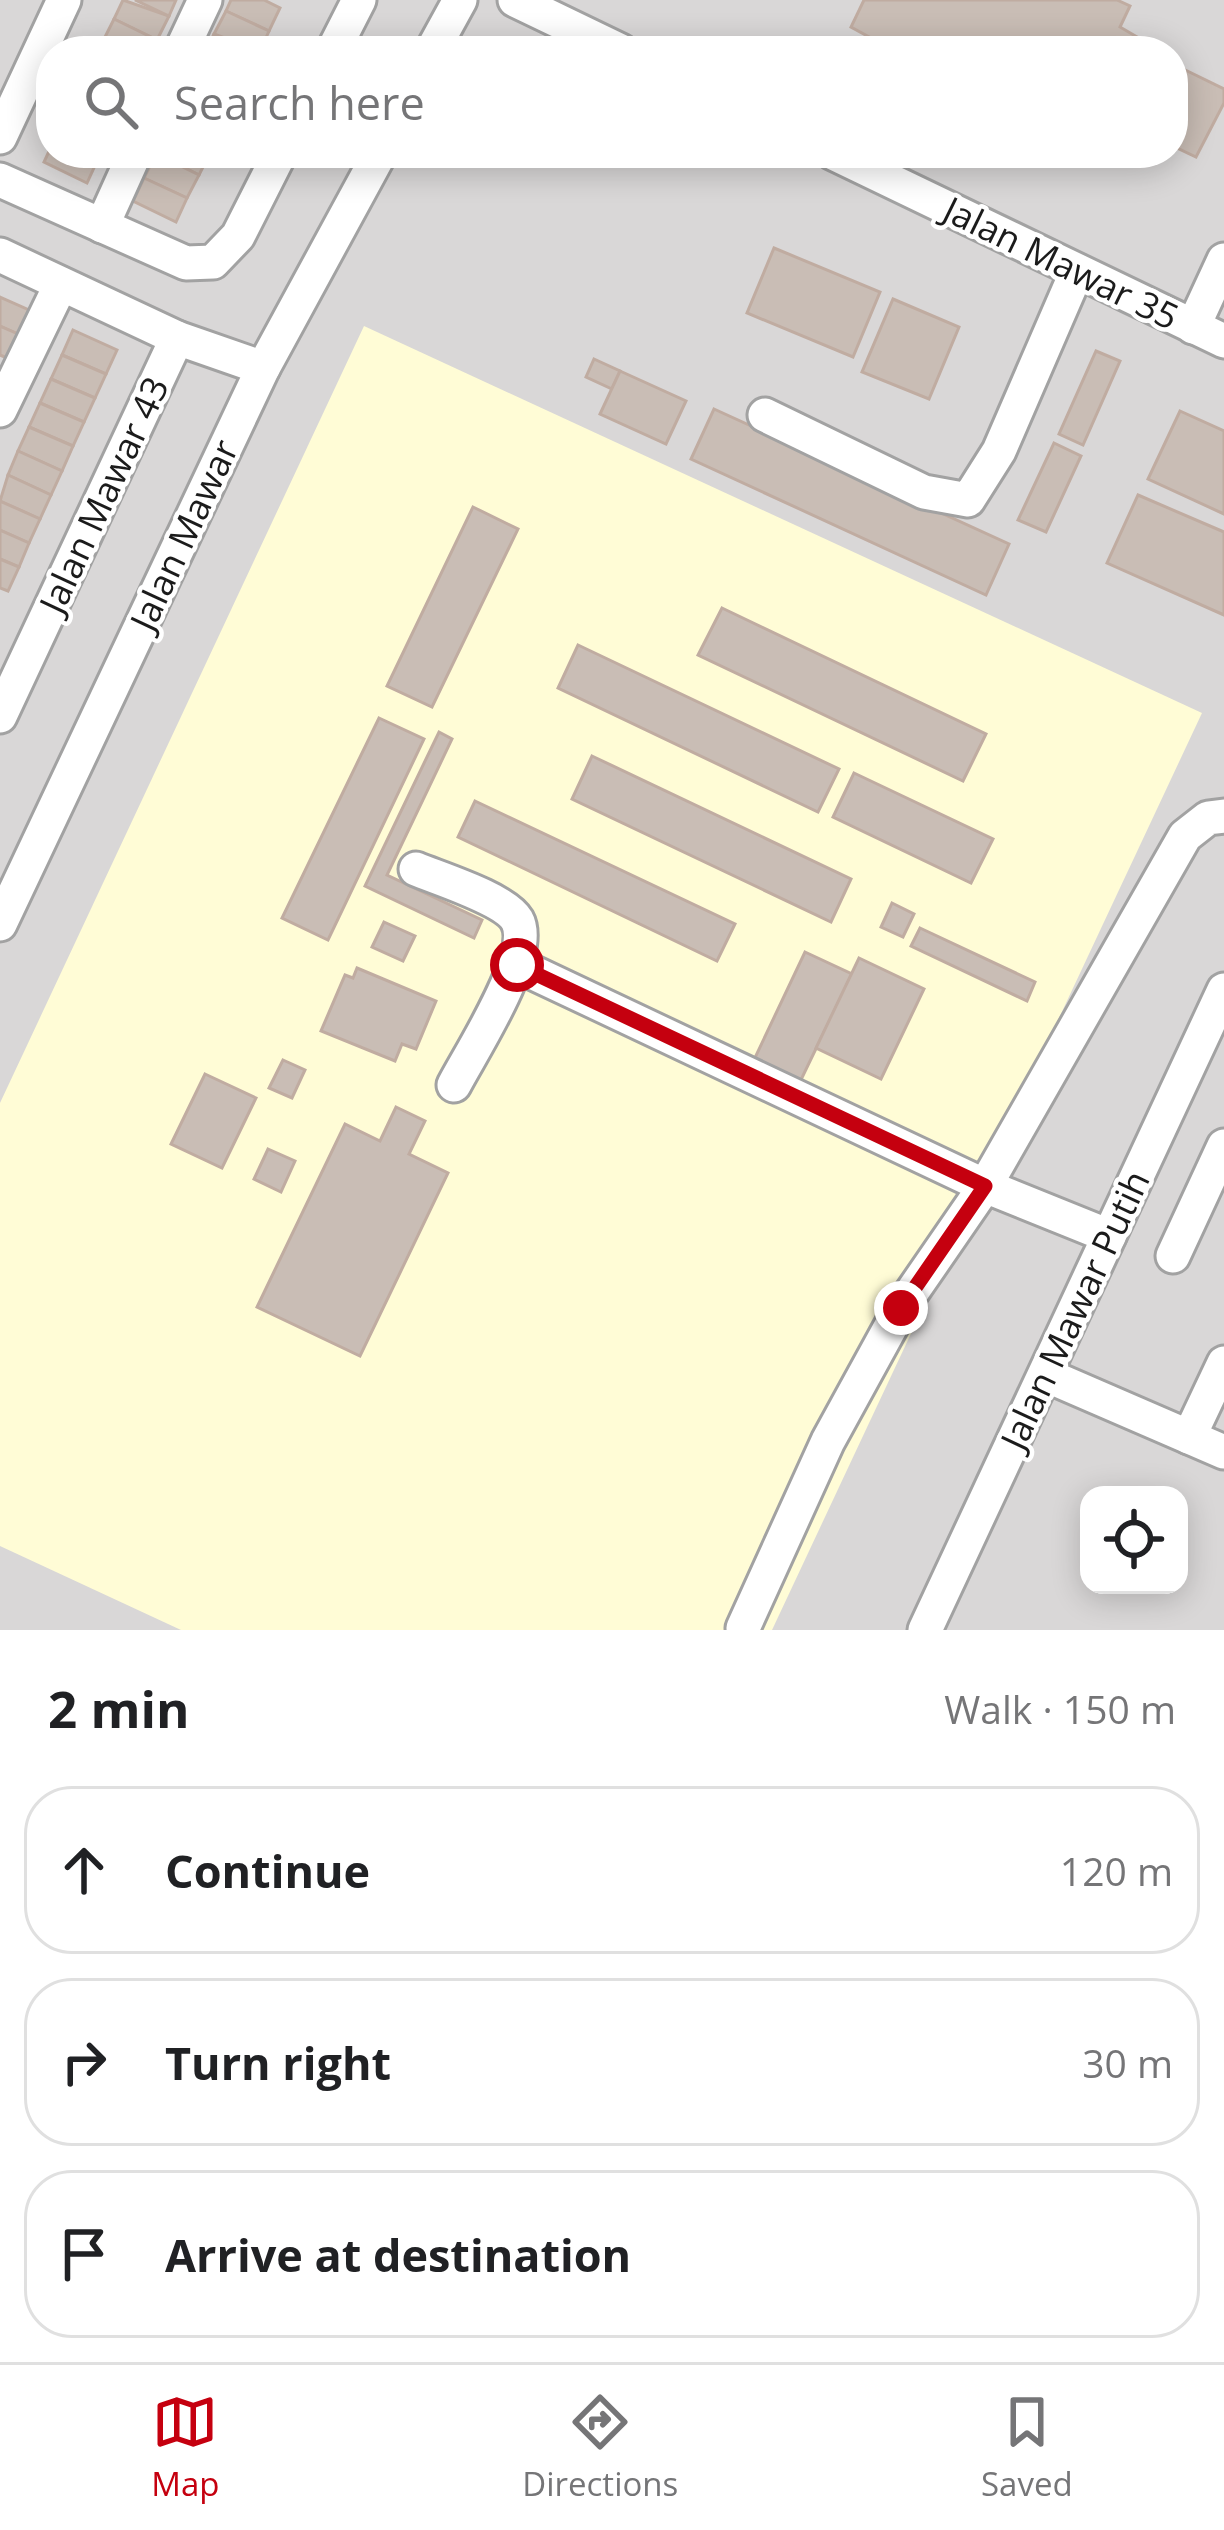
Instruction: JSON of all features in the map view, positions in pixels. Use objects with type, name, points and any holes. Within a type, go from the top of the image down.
[{"type":"street","points":[[47,36],[64,0]]},
{"type":"street","points":[[189,36],[205,0]]},
{"type":"street","points":[[341,36],[359,0]]},
{"type":"street","points":[[440,36],[460,0]]},
{"type":"street","points":[[515,0],[590,36]]},
{"type":"street","points":[[0,137],[36,60]]},
{"type":"street","points":[[102,226],[128,168]]},
{"type":"street","points":[[0,180],[186,263],[213,262],[238,236],[272,168]]},
{"type":"street","name":"Jalan Mawar","points":[[0,924],[263,368],[372,168]]},
{"type":"street","name":"Jalan Mawar 35","points":[[864,168],[1209,334]]},
{"type":"street","points":[[0,255],[177,338],[263,368]]},
{"type":"street","points":[[1209,334],[1224,260]]},
{"type":"street","points":[[765,415],[924,492],[968,500],[999,451],[1077,271]]},
{"type":"street","points":[[0,410],[61,284]]},
{"type":"street","name":"Jalan Mawar 43","points":[[0,716],[177,338]]},
{"type":"street","points":[[743,1628],[828,1441],[890,1327],[985,1186],[1185,836],[1208,818],[1224,816]]},
{"type":"street","points":[[416,869],[499,904],[517,920],[517,965],[454,1084]]},
{"type":"street","points":[[517,965],[985,1186],[1109,1236]]},
{"type":"street","name":"Jalan Mawar Putih","points":[[925,1630],[1109,1236],[1212,1047],[1224,990]]},
{"type":"street","points":[[1173,1256],[1220,1166]]},
{"type":"street","points":[[1189,1437],[1224,1363]]},
{"type":"street","points":[[1046,1375],[1224,1452]]},
{"type":"shaded area","points":[[0,0],[1224,0],[1224,1630],[0,1630]]},
{"type":"shaded area","points":[[364,326],[1202,713],[772,1630],[181,1630],[0,1546],[0,1103]]},
{"type":"building","points":[[123,0],[169,16],[159,36],[149,36],[114,19]]},
{"type":"building","points":[[135,0],[176,0],[169,16]]},
{"type":"building","points":[[231,0],[264,0],[280,8],[269,31],[226,11]]},
{"type":"building","points":[[864,0],[1117,0],[1130,6],[1120,27],[1135,36],[868,36],[851,27]]},
{"type":"building","points":[[226,11],[269,31],[267,36],[214,34]]},
{"type":"building","points":[[114,19],[149,36],[106,36]]},
{"type":"building","points":[[1188,71],[1224,89],[1224,103],[1196,157],[1188,153]]},
{"type":"building","points":[[56,168],[94,168],[87,183]]},
{"type":"building","points":[[149,168],[185,168],[199,175],[187,198],[144,178]]},
{"type":"building","points":[[144,178],[187,198],[176,222],[133,201]]},
{"type":"building","points":[[774,248],[880,292],[853,357],[747,313]]},
{"type":"building","points":[[0,297],[29,310],[18,334],[0,326]]},
{"type":"building","points":[[893,299],[959,327],[929,399],[862,372]]},
{"type":"building","points":[[0,326],[18,334],[7,358],[0,355]]},
{"type":"building","points":[[73,330],[117,350],[106,374],[62,355]]},
{"type":"building","points":[[1096,351],[1120,361],[1083,445],[1059,434]]},
{"type":"building","points":[[62,355],[106,374],[95,398],[51,379]]},
{"type":"building","points":[[594,359],[620,371],[612,389],[586,377]]},
{"type":"building","points":[[620,371],[686,401],[666,444],[600,414]]},
{"type":"building","points":[[51,379],[95,398],[84,422],[40,403]]},
{"type":"building","points":[[40,403],[84,422],[73,446],[29,427]]},
{"type":"building","points":[[714,409],[1009,544],[986,595],[691,459]]},
{"type":"building","points":[[1180,411],[1224,431],[1224,514],[1148,479]]},
{"type":"building","points":[[29,427],[73,446],[62,471],[18,451]]},
{"type":"building","points":[[1054,443],[1081,456],[1046,532],[1018,520]]},
{"type":"building","points":[[18,451],[62,471],[51,495],[8,475]]},
{"type":"building","points":[[8,475],[51,495],[40,519],[0,501]]},
{"type":"building","points":[[1138,495],[1224,532],[1224,615],[1107,563]]},
{"type":"building","points":[[0,501],[40,519],[29,543],[0,530]]},
{"type":"building","points":[[473,507],[518,529],[432,707],[387,686]]},
{"type":"building","points":[[0,530],[29,543],[19,567],[0,559]]},
{"type":"building","points":[[0,559],[19,567],[8,591],[0,588]]},
{"type":"building","points":[[722,608],[986,734],[963,781],[698,655]]},
{"type":"building","points":[[578,645],[839,769],[818,812],[558,688]]},
{"type":"building","points":[[379,718],[424,739],[328,940],[282,918]]},
{"type":"building","points":[[439,732],[452,739],[387,875],[482,920],[474,938],[365,886]]},
{"type":"building","points":[[592,756],[851,879],[831,922],[572,799]]},
{"type":"building","points":[[854,773],[993,839],[971,883],[833,817]]},
{"type":"building","points":[[475,801],[735,924],[717,961],[458,837]]},
{"type":"building","points":[[892,903],[914,914],[903,937],[881,927]]},
{"type":"building","points":[[384,922],[415,936],[403,961],[372,947]]},
{"type":"building","points":[[920,928],[1035,982],[1027,1001],[911,946]]},
{"type":"building","points":[[805,952],[852,974],[798,1086],[752,1064]]},
{"type":"building","points":[[859,958],[924,989],[881,1079],[816,1048]]},
{"type":"building","points":[[357,968],[436,1001],[416,1049],[402,1044],[395,1061],[321,1031],[345,975],[353,978]]},
{"type":"building","points":[[283,1060],[305,1070],[292,1098],[269,1088]]},
{"type":"building","points":[[205,1074],[256,1098],[222,1168],[171,1144]]},
{"type":"building","points":[[396,1107],[425,1121],[409,1154],[448,1173],[360,1356],[257,1307],[345,1124],[380,1141]]},
{"type":"building","points":[[268,1149],[295,1161],[281,1192],[254,1179]]},
{"type":"route","points":[[517,965],[985,1186],[901,1308]]}]
